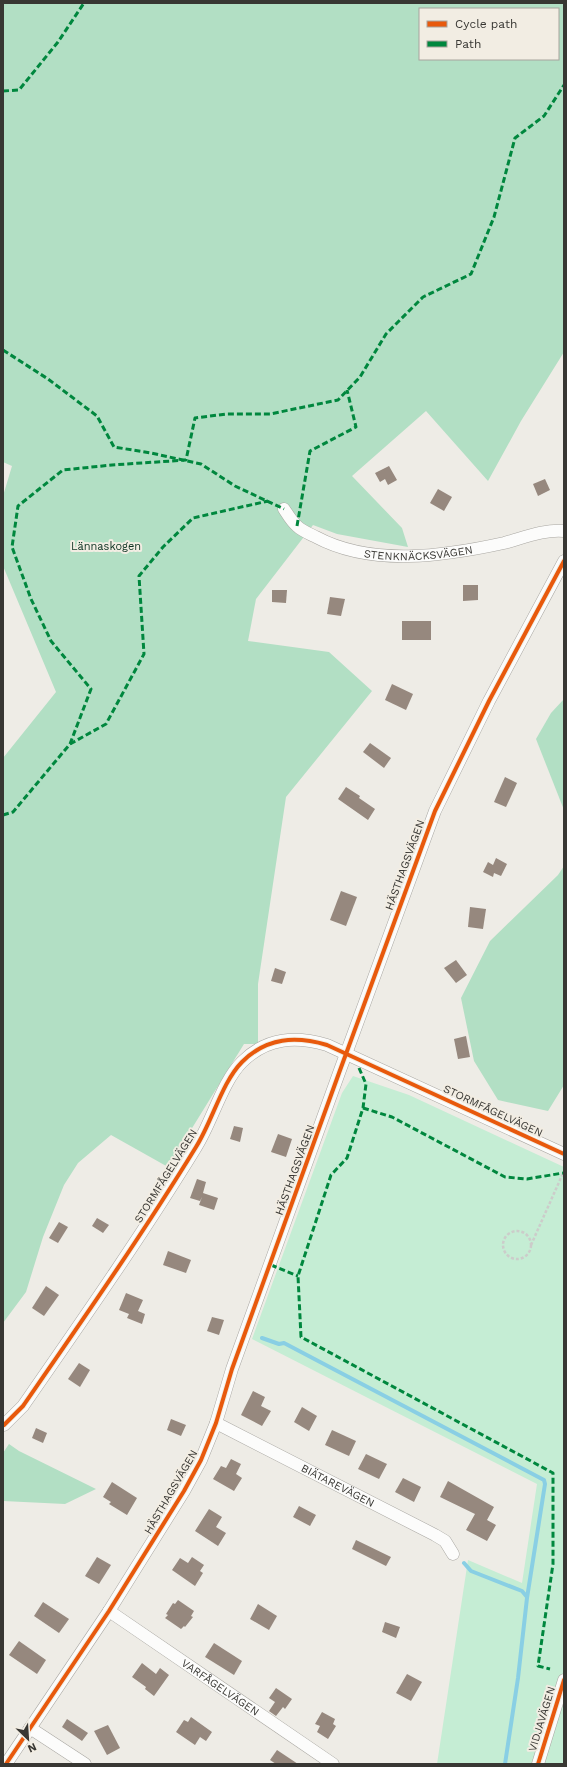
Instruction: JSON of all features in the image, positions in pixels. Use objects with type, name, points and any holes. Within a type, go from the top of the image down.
[{"type":"street","name":"STENKNÄCKSVÄGEN","points":[[284,509],[297,526],[326,542],[371,554],[411,555],[452,552],[503,543],[541,534],[564,531]]},
{"type":"street","name":"HÄSTHAGSVÄGEN","points":[[6,1764],[108,1610],[184,1491],[201,1460],[216,1423],[232,1369],[435,811],[489,701],[564,561]]},
{"type":"street","name":"STORMFÅGELVÄGEN","points":[[4,1425],[23,1406],[141,1234],[198,1145],[233,1073],[242,1062],[256,1051],[269,1044],[285,1040],[300,1039],[313,1041],[346,1054],[564,1154]]},
{"type":"street","name":"BIÄTAREVÄGEN","points":[[216,1423],[435,1534],[445,1541],[453,1554]]},
{"type":"street","name":"VARFÅGELVÄGEN","points":[[108,1610],[333,1764]]},
{"type":"street","name":"VIDJAVÄGEN","points":[[538,1764],[564,1680]]},
{"type":"street","points":[[30,1728],[85,1764]]},
{"type":"path","points":[[531,1246],[528,1237],[521,1231],[516,1231],[507,1234],[502,1247],[506,1255],[515,1259],[524,1257],[530,1250],[564,1171]]},
{"type":"green space","name":"Lännaskogen","points":[[3,3],[564,3],[564,352],[521,421],[488,481],[426,411],[352,476],[402,528],[408,547],[337,534],[313,525],[256,599],[248,641],[329,652],[372,691],[286,797],[258,984],[258,1044],[244,1044],[168,1167],[111,1135],[78,1163],[64,1185],[43,1237],[26,1292],[3,1323],[3,758],[56,692],[3,566],[3,496],[12,466],[3,462]]},
{"type":"green space","points":[[564,699],[564,810],[536,739],[551,713]]},
{"type":"green space","points":[[564,866],[564,1085],[548,1111],[498,1100],[474,1061],[461,998],[490,941],[558,875]]},
{"type":"green space","points":[[353,1076],[409,1095],[564,1167],[564,1764],[437,1764],[468,1560],[522,1583],[537,1484],[252,1339],[342,1093]]},
{"type":"green space","points":[[9,1444],[19,1451],[96,1489],[65,1504],[3,1501],[3,1453]]},
{"type":"building","points":[[389,466],[397,480],[388,485],[385,479],[380,482],[375,473]]},
{"type":"building","points":[[545,479],[550,490],[538,496],[533,484]]},
{"type":"building","points":[[438,489],[452,497],[444,511],[430,503]]},
{"type":"building","points":[[463,585],[478,585],[478,600],[463,601]]},
{"type":"building","points":[[272,590],[287,590],[286,603],[272,602]]},
{"type":"building","points":[[330,597],[345,599],[341,616],[327,614]]},
{"type":"building","points":[[402,621],[431,621],[431,640],[402,640]]},
{"type":"building","points":[[392,684],[413,694],[406,710],[385,700]]},
{"type":"building","points":[[370,743],[391,758],[384,768],[363,752]]},
{"type":"building","points":[[505,777],[517,783],[506,807],[494,802]]},
{"type":"building","points":[[346,787],[360,796],[359,798],[375,809],[368,820],[338,799]]},
{"type":"building","points":[[496,858],[507,864],[501,876],[494,873],[493,877],[483,872],[488,862],[493,865]]},
{"type":"building","points":[[341,891],[357,897],[346,926],[330,920]]},
{"type":"building","points":[[470,907],[486,909],[483,929],[468,927]]},
{"type":"building","points":[[456,960],[467,975],[456,983],[444,968]]},
{"type":"building","points":[[275,968],[286,972],[282,984],[271,981]]},
{"type":"building","points":[[466,1036],[470,1057],[458,1059],[454,1039]]},
{"type":"building","points":[[234,1126],[243,1128],[240,1142],[230,1139]]},
{"type":"building","points":[[278,1134],[292,1139],[286,1157],[271,1152]]},
{"type":"building","points":[[197,1179],[206,1182],[203,1193],[218,1198],[214,1210],[199,1205],[202,1197],[200,1201],[190,1198]]},
{"type":"building","points":[[97,1218],[109,1225],[103,1233],[92,1226]]},
{"type":"building","points":[[59,1222],[68,1227],[58,1243],[49,1238]]},
{"type":"building","points":[[168,1251],[191,1260],[186,1273],[163,1265]]},
{"type":"building","points":[[46,1286],[59,1295],[44,1316],[32,1308]]},
{"type":"building","points":[[126,1293],[143,1300],[138,1311],[145,1314],[142,1324],[127,1318],[129,1314],[119,1310]]},
{"type":"building","points":[[212,1317],[224,1320],[219,1335],[207,1331]]},
{"type":"building","points":[[79,1363],[90,1370],[80,1387],[68,1379]]},
{"type":"building","points":[[253,1391],[265,1397],[261,1406],[271,1411],[262,1426],[241,1415]]},
{"type":"building","points":[[302,1407],[317,1416],[309,1431],[294,1422]]},
{"type":"building","points":[[171,1419],[186,1425],[181,1436],[167,1430]]},
{"type":"building","points":[[36,1428],[47,1433],[43,1443],[32,1438]]},
{"type":"building","points":[[332,1430],[356,1441],[349,1456],[325,1445]]},
{"type":"building","points":[[366,1454],[387,1464],[379,1479],[358,1469]]},
{"type":"building","points":[[231,1459],[241,1464],[236,1474],[242,1478],[234,1491],[213,1479],[221,1466],[226,1468]]},
{"type":"building","points":[[403,1478],[421,1487],[414,1502],[395,1492]]},
{"type":"building","points":[[448,1481],[494,1507],[487,1520],[496,1525],[487,1541],[466,1530],[475,1514],[440,1497]]},
{"type":"building","points":[[112,1482],[137,1498],[127,1515],[109,1504],[111,1502],[103,1497]]},
{"type":"building","points":[[299,1506],[316,1515],[310,1526],[293,1517]]},
{"type":"building","points":[[209,1509],[222,1517],[216,1527],[226,1533],[218,1546],[195,1531]]},
{"type":"building","points":[[356,1540],[391,1557],[386,1566],[352,1549]]},
{"type":"building","points":[[97,1557],[111,1565],[99,1584],[85,1576]]},
{"type":"building","points":[[192,1557],[204,1565],[200,1571],[203,1573],[195,1586],[172,1570],[180,1558],[188,1563]]},
{"type":"building","points":[[178,1600],[194,1611],[191,1616],[193,1617],[185,1627],[184,1626],[181,1629],[165,1618],[168,1615],[166,1614],[173,1603],[175,1604]]},
{"type":"building","points":[[43,1602],[69,1619],[59,1633],[34,1616]]},
{"type":"building","points":[[258,1604],[277,1616],[269,1630],[250,1619]]},
{"type":"building","points":[[385,1622],[400,1627],[396,1638],[382,1632]]},
{"type":"building","points":[[19,1641],[46,1660],[37,1674],[9,1655]]},
{"type":"building","points":[[214,1643],[242,1661],[234,1675],[205,1657]]},
{"type":"building","points":[[142,1663],[156,1674],[160,1668],[169,1675],[154,1696],[145,1689],[146,1687],[132,1677]]},
{"type":"building","points":[[407,1674],[422,1682],[411,1701],[396,1693]]},
{"type":"building","points":[[276,1688],[292,1699],[285,1709],[283,1707],[276,1716],[269,1711],[275,1702],[269,1698]]},
{"type":"building","points":[[322,1712],[335,1719],[333,1724],[336,1726],[328,1739],[317,1732],[320,1726],[315,1724]]},
{"type":"building","points":[[191,1717],[212,1732],[206,1741],[200,1737],[195,1745],[176,1732],[184,1720],[188,1722]]},
{"type":"building","points":[[67,1719],[88,1733],[82,1741],[62,1727]]},
{"type":"building","points":[[108,1725],[120,1748],[107,1755],[94,1731]]},
{"type":"building","points":[[277,1750],[298,1764],[276,1764],[270,1760]]},
{"type":"waterway","points":[[262,1338],[279,1344],[284,1343],[544,1480],[545,1484],[527,1598],[518,1678],[505,1764]]},
{"type":"waterway","points":[[464,1563],[471,1571],[522,1591],[527,1597]]},
{"type":"marked path","points":[[3,91],[19,90],[58,42],[84,3]]},
{"type":"marked path","points":[[3,815],[13,812],[70,744],[91,689],[51,641],[31,599],[12,547],[18,506],[63,470],[186,460],[195,418],[226,414],[270,414],[338,400],[360,377],[386,334],[423,297],[471,274],[494,217],[515,138],[544,116],[564,85]]},
{"type":"marked path","points":[[3,350],[48,379],[97,416],[114,447],[151,453],[201,464],[235,486],[284,509]]},
{"type":"marked path","points":[[297,526],[310,451],[356,427],[347,390]]},
{"type":"marked path","points":[[70,744],[106,724],[144,654],[139,576],[163,547],[193,518],[268,501]]},
{"type":"marked path","points":[[359,1068],[366,1084],[363,1108],[347,1158],[331,1175],[298,1276],[301,1337],[553,1473],[553,1564],[538,1666],[550,1669]]},
{"type":"marked path","points":[[363,1108],[392,1117],[505,1177],[527,1179],[563,1173]]},
{"type":"marked path","points":[[271,1265],[298,1276]]},
{"type":"cycle path","points":[[6,1764],[109,1611],[184,1491],[201,1460],[216,1423],[232,1369],[435,811],[489,701],[564,561]]},
{"type":"cycle path","points":[[4,1425],[23,1406],[154,1213],[202,1137],[223,1091],[235,1070],[242,1062],[261,1048],[272,1043],[293,1040],[304,1040],[327,1045],[564,1154]]},
{"type":"cycle path","points":[[538,1764],[564,1680]]}]
